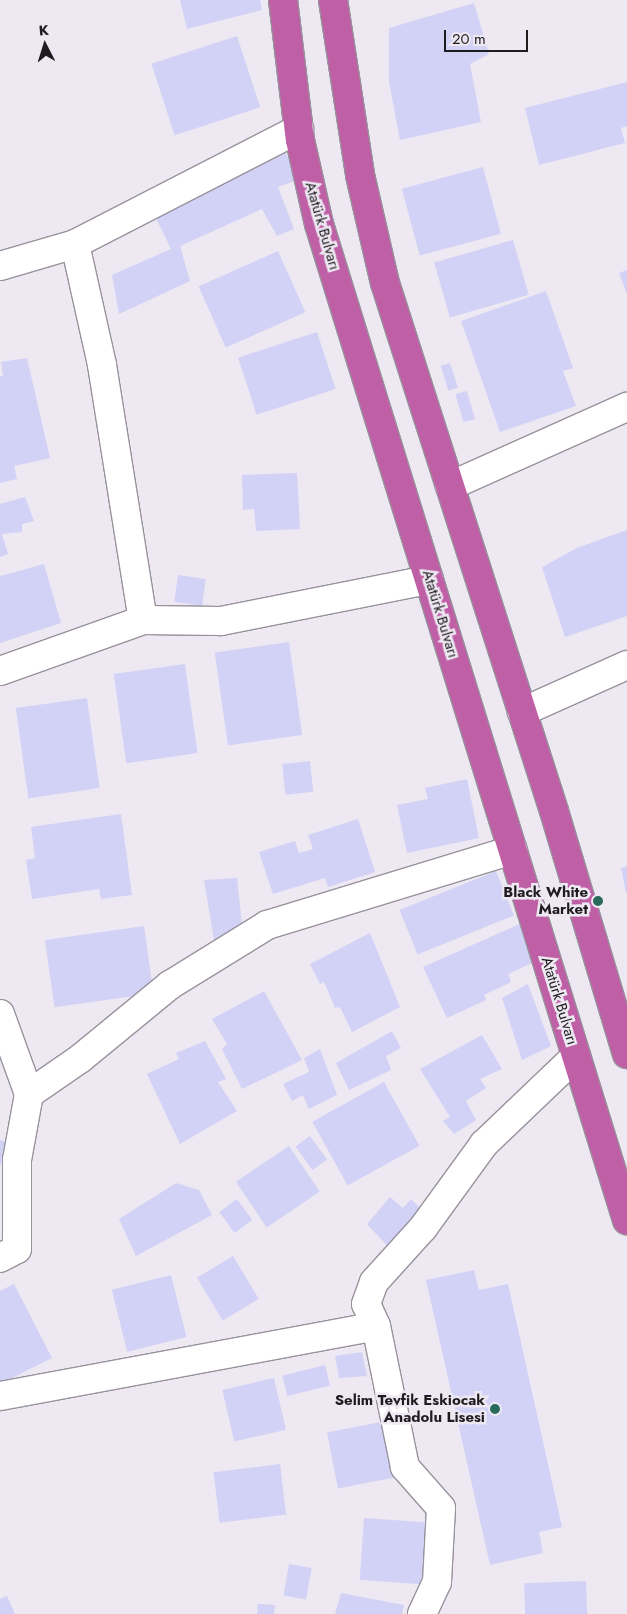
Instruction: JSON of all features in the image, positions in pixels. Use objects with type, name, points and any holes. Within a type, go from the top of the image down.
[{"type":"highway","name":"Atatürk Bulvarı","points":[[282,0],[299,129],[319,224],[627,1220]]},
{"type":"highway","points":[[333,0],[360,175],[385,283],[522,712],[627,1054]]},
{"type":"street","points":[[1,262],[76,244],[299,129]]},
{"type":"street","points":[[76,244],[102,365],[143,620]]},
{"type":"street","points":[[450,486],[627,408]]},
{"type":"street","points":[[0,671],[143,620],[221,621],[429,580]]},
{"type":"street","points":[[522,712],[627,665]]},
{"type":"street","points":[[29,1094],[81,1058],[170,984],[267,925],[513,850]]},
{"type":"street","points":[[0,1014],[29,1094],[17,1160],[17,1249],[0,1258]]},
{"type":"street","points":[[422,1614],[437,1582],[441,1508],[404,1467],[376,1326],[366,1304],[374,1282],[423,1228],[484,1144],[576,1056]]},
{"type":"street","points":[[0,1396],[376,1326]]},
{"type":"building","points":[[180,0],[260,0],[262,10],[187,29]]},
{"type":"building","points":[[474,3],[489,54],[470,64],[481,122],[400,140],[389,82],[389,28]]},
{"type":"building","points":[[237,36],[260,107],[175,135],[151,64]]},
{"type":"building","points":[[627,82],[627,126],[621,128],[625,143],[539,165],[525,108]]},
{"type":"building","points":[[285,151],[298,180],[278,187],[294,229],[277,236],[262,209],[180,246],[190,281],[119,314],[112,275],[171,249],[154,214]]},
{"type":"building","points":[[483,167],[501,234],[420,255],[402,189]]},
{"type":"building","points":[[513,240],[529,295],[450,317],[434,263]]},
{"type":"building","points":[[278,251],[305,312],[226,348],[199,286]]},
{"type":"building","points":[[627,270],[627,294],[619,273]]},
{"type":"building","points":[[546,291],[573,368],[563,371],[576,406],[500,432],[461,321]]},
{"type":"building","points":[[317,332],[336,389],[257,415],[238,358]]},
{"type":"building","points":[[27,358],[50,458],[14,466],[17,479],[0,483],[0,376],[3,376],[1,362]]},
{"type":"building","points":[[450,363],[458,388],[449,391],[440,366]]},
{"type":"building","points":[[467,391],[475,419],[463,422],[455,394]]},
{"type":"building","points":[[297,473],[300,529],[256,531],[254,509],[243,510],[242,475]]},
{"type":"building","points":[[25,497],[34,521],[22,524],[22,532],[2,534],[8,554],[0,557],[0,504]]},
{"type":"building","points":[[627,530],[627,616],[565,637],[542,567],[577,548]]},
{"type":"building","points":[[44,564],[61,623],[0,643],[0,576]]},
{"type":"building","points":[[178,575],[206,579],[202,606],[174,602]]},
{"type":"building","points":[[289,642],[302,735],[228,746],[215,652]]},
{"type":"building","points":[[185,664],[198,753],[126,763],[114,674]]},
{"type":"building","points":[[87,698],[100,788],[28,798],[16,708]]},
{"type":"building","points":[[310,761],[313,792],[285,795],[282,764]]},
{"type":"building","points":[[467,779],[479,838],[407,853],[397,805],[428,799],[425,788]]},
{"type":"building","points":[[121,814],[132,895],[101,899],[99,889],[32,899],[26,860],[35,858],[31,827]]},
{"type":"building","points":[[358,819],[375,872],[328,887],[325,878],[273,894],[259,852],[295,841],[299,853],[313,849],[308,835]]},
{"type":"building","points":[[627,866],[627,893],[626,893],[621,868]]},
{"type":"building","points":[[496,871],[514,916],[418,954],[400,910]]},
{"type":"building","points":[[237,878],[243,934],[216,952],[204,880]]},
{"type":"building","points":[[524,922],[541,959],[508,974],[511,982],[484,995],[486,1000],[447,1018],[423,967]]},
{"type":"building","points":[[144,926],[153,993],[54,1007],[45,940]]},
{"type":"building","points":[[370,933],[400,1007],[352,1032],[340,1007],[335,1008],[324,982],[320,984],[310,964]]},
{"type":"building","points":[[528,984],[551,1046],[522,1060],[502,998]]},
{"type":"building","points":[[264,991],[302,1060],[242,1089],[222,1049],[227,1044],[212,1019]]},
{"type":"building","points":[[392,1031],[401,1048],[386,1056],[391,1070],[349,1090],[336,1063]]},
{"type":"building","points":[[482,1035],[502,1069],[480,1079],[486,1088],[466,1101],[476,1120],[454,1134],[443,1121],[450,1117],[420,1069]]},
{"type":"building","points":[[205,1041],[226,1079],[218,1082],[237,1111],[180,1144],[147,1074],[179,1059],[176,1053]]},
{"type":"building","points":[[320,1049],[337,1095],[309,1109],[303,1095],[292,1101],[283,1084],[309,1072],[304,1058]]},
{"type":"building","points":[[384,1082],[419,1146],[348,1186],[312,1122]]},
{"type":"building","points":[[310,1136],[327,1159],[312,1170],[295,1147]]},
{"type":"building","points":[[0,1140],[6,1142],[1,1165],[0,1165]]},
{"type":"building","points":[[289,1146],[320,1192],[267,1227],[236,1182]]},
{"type":"building","points":[[176,1183],[199,1190],[212,1215],[136,1256],[119,1219]]},
{"type":"building","points":[[390,1197],[403,1208],[411,1199],[422,1210],[392,1251],[367,1224]]},
{"type":"building","points":[[237,1199],[252,1220],[234,1233],[219,1212]]},
{"type":"building","points":[[233,1256],[259,1299],[223,1320],[197,1278]]},
{"type":"building","name":"Selim Tevfik Eskiocak Anadolu Lisesi","points":[[474,1270],[479,1290],[508,1284],[562,1527],[539,1532],[543,1553],[490,1565],[426,1280]]},
{"type":"building","points":[[171,1275],[186,1337],[127,1352],[112,1290]]},
{"type":"building","points":[[14,1284],[52,1358],[0,1384],[0,1291]]},
{"type":"building","points":[[362,1352],[367,1376],[339,1378],[335,1356]]},
{"type":"building","points":[[325,1365],[330,1385],[287,1396],[282,1376]]},
{"type":"building","points":[[274,1378],[286,1430],[234,1442],[222,1390]]},
{"type":"building","points":[[386,1421],[397,1477],[338,1488],[327,1432]]},
{"type":"building","points":[[280,1464],[286,1515],[220,1523],[213,1472]]},
{"type":"building","points":[[364,1518],[429,1523],[425,1584],[360,1580]]},
{"type":"building","points":[[289,1564],[312,1568],[306,1600],[283,1596]]},
{"type":"building","points":[[586,1581],[587,1614],[525,1614],[524,1583]]},
{"type":"building","points":[[341,1593],[404,1605],[402,1614],[335,1614]]},
{"type":"building","points":[[7,1596],[15,1614],[0,1614],[0,1599]]},
{"type":"building","points":[[258,1604],[275,1605],[274,1614],[257,1614]]},
{"type":"place","name":"Black White Market","points":[[598,901]]},
{"type":"place","name":"Selim Tevfik Eskiocak Anadolu Lisesi","points":[[495,1409]]}]
